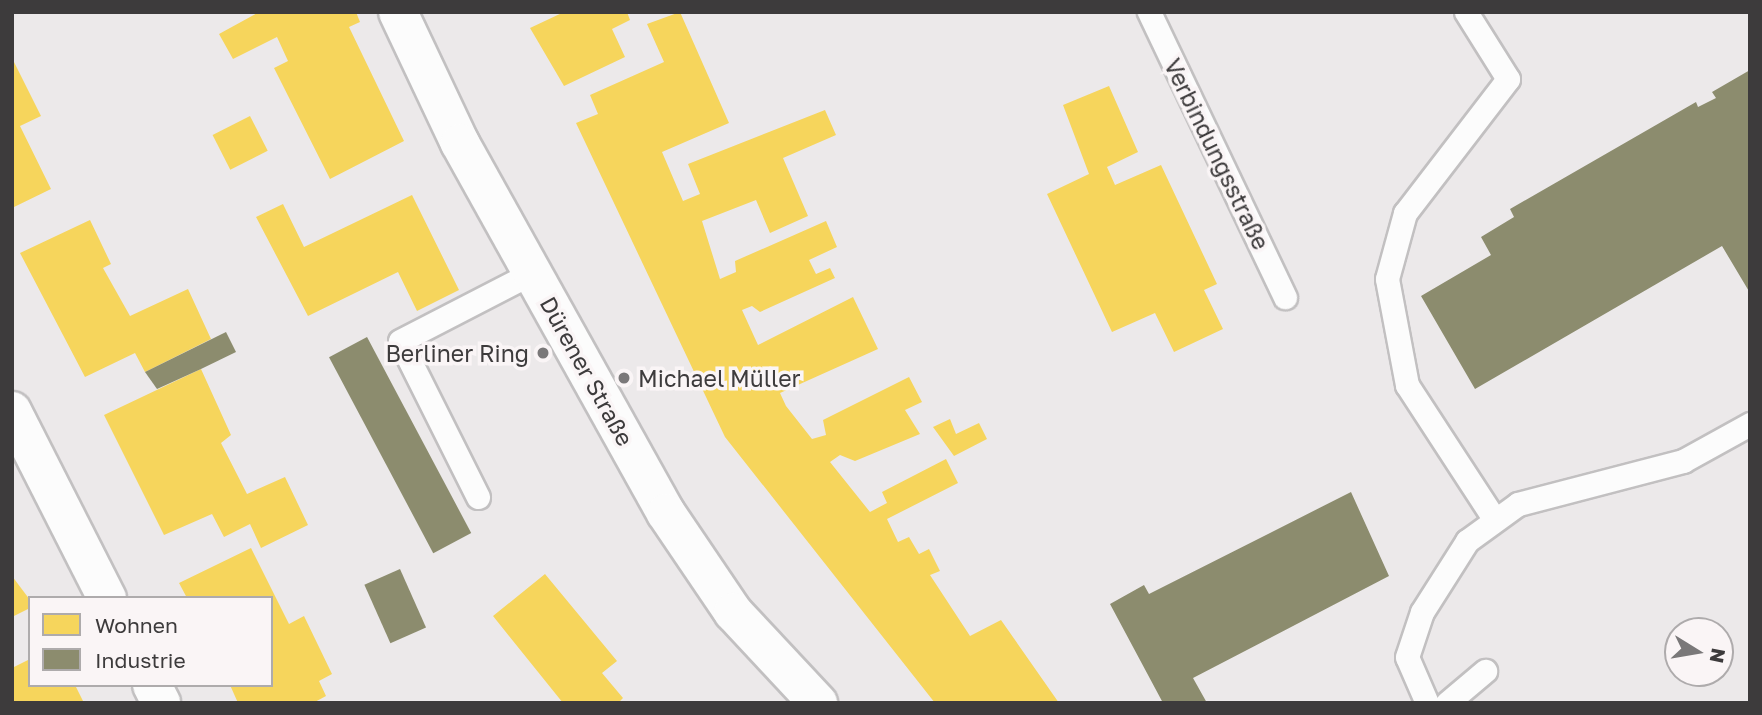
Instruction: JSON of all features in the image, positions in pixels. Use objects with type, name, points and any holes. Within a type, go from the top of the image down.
[{"type":"street","name":"Dürener Straße","points":[[398,12],[532,273],[666,513],[733,612],[818,703]]},
{"type":"street","points":[[12,411],[106,596]]},
{"type":"street","points":[[153,687],[161,703]]},
{"type":"lane","name":"Verbindungsstraße","points":[[1149,12],[1285,297]]},
{"type":"lane","points":[[1466,12],[1508,79],[1405,213],[1387,279],[1406,385],[1494,520]]},
{"type":"lane","points":[[478,497],[400,341],[532,273]]},
{"type":"lane","points":[[1427,703],[1407,657],[1422,612],[1467,541],[1518,503],[1683,461],[1750,424]]},
{"type":"lane","points":[[1447,703],[1485,671]]},
{"type":"building: Wohnen","points":[[259,12],[356,12],[360,22],[349,27],[404,141],[330,179],[274,68],[288,61],[277,37],[233,59],[219,34]]},
{"type":"building: Wohnen","points":[[564,12],[627,12],[630,20],[612,29],[625,57],[564,86],[530,28]]},
{"type":"building: Wohnen","points":[[680,12],[729,123],[662,152],[683,201],[700,194],[688,164],[825,110],[836,135],[783,158],[808,216],[770,233],[756,200],[702,221],[720,279],[736,272],[735,261],[826,221],[837,247],[809,260],[816,274],[830,268],[835,278],[760,312],[752,306],[742,310],[758,345],[853,297],[878,349],[780,393],[786,406],[812,439],[826,435],[823,420],[909,377],[922,402],[905,410],[920,434],[855,461],[840,455],[830,462],[870,512],[887,503],[882,492],[946,459],[958,483],[887,519],[898,542],[909,537],[919,554],[929,549],[940,571],[930,575],[970,636],[1001,620],[1059,703],[935,703],[725,437],[576,123],[598,114],[590,95],[664,62],[647,24]]},
{"type":"building: Wohnen","points":[[12,58],[41,116],[20,126],[51,189],[12,208]]},
{"type":"building: Wohnen","points":[[1109,86],[1138,152],[1107,167],[1115,185],[1161,165],[1217,284],[1204,290],[1223,329],[1174,352],[1155,313],[1112,332],[1047,194],[1089,174],[1063,105]]},
{"type":"building: Wohnen","points":[[250,116],[268,151],[230,170],[213,135]]},
{"type":"building: Wohnen","points":[[412,195],[459,290],[417,311],[398,272],[308,316],[256,217],[283,204],[304,247]]},
{"type":"building: Wohnen","points":[[90,220],[111,264],[103,268],[130,316],[188,289],[211,339],[145,372],[135,353],[85,377],[20,253]]},
{"type":"building: Wohnen","points":[[201,369],[231,435],[221,443],[247,494],[285,477],[308,525],[261,548],[250,524],[224,537],[212,514],[164,535],[104,415]]},
{"type":"building: Wohnen","points":[[950,419],[956,434],[979,423],[987,439],[954,456],[933,427]]},
{"type":"building: Wohnen","points":[[251,548],[289,624],[304,616],[332,674],[319,681],[326,696],[313,703],[238,703],[231,687],[273,687],[273,596],[186,596],[179,583]]},
{"type":"building: Wohnen","points":[[545,574],[617,661],[602,673],[623,698],[618,703],[563,703],[493,616]]},
{"type":"building: Wohnen","points":[[12,576],[28,597],[28,609],[12,617]]},
{"type":"building: Wohnen","points":[[28,660],[28,687],[76,687],[84,703],[12,703],[12,668]]},
{"type":"building: Industrie","points":[[1750,70],[1750,293],[1722,246],[1475,389],[1421,296],[1491,255],[1481,237],[1514,217],[1510,209],[1696,102],[1698,107],[1716,98],[1712,92]]},
{"type":"building: Industrie","points":[[226,332],[236,352],[157,389],[145,372]]},
{"type":"building: Industrie","points":[[367,337],[471,533],[433,553],[329,357]]},
{"type":"building: Industrie","points":[[1351,492],[1389,576],[1193,678],[1207,703],[1163,703],[1110,604],[1144,585],[1149,594]]},
{"type":"building: Industrie","points":[[400,569],[426,627],[390,643],[364,585]]},
{"type":"place","name":"Berliner Ring","points":[[543,353]]},
{"type":"place","name":"Michael Müller","points":[[624,378]]}]
